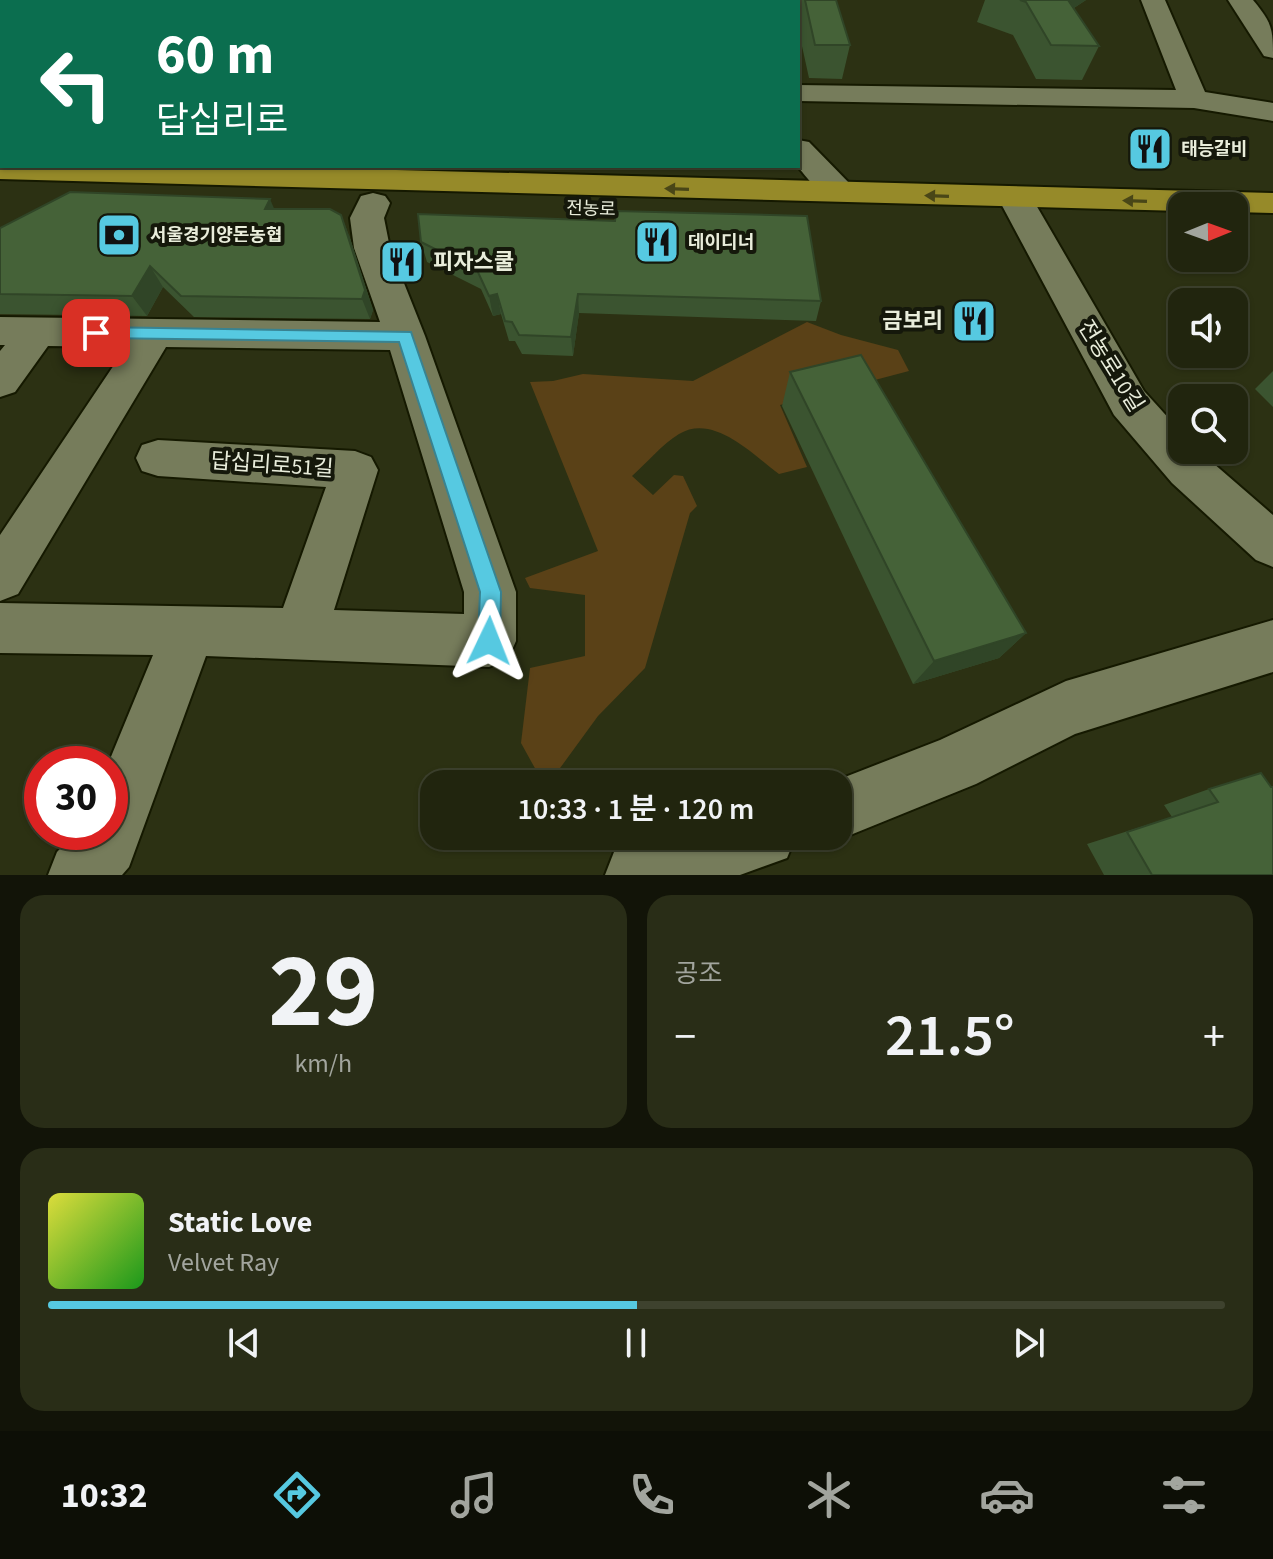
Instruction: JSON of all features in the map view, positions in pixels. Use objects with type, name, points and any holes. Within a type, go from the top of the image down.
[{"type":"main road","name":"전농로","points":[[9,180],[374,183],[840,193],[1168,224]]},
{"type":"main road","name":"전농로","points":[[374,183],[1021,209],[1273,203]]},
{"type":"main road","points":[[1248,227],[1273,228]]},
{"type":"street","points":[[1153,0],[1194,99]]},
{"type":"street","points":[[1240,0],[1259,24],[1273,50]]},
{"type":"street","points":[[800,93],[1194,99],[1273,112]]},
{"type":"street","points":[[800,151],[840,193]]},
{"type":"street","points":[[0,628],[189,630],[489,641],[490,592],[405,336],[372,248],[367,218],[374,183]]},
{"type":"street","name":"전농로10길","points":[[1021,209],[1129,403],[1188,470],[1273,545]]},
{"type":"street","points":[[0,381],[18,332],[405,336]]},
{"type":"street","points":[[0,578],[155,333]]},
{"type":"street","name":"답십리로51길","points":[[158,458],[355,470],[299,636]]},
{"type":"street","points":[[101,865],[189,630]]},
{"type":"street","points":[[852,804],[955,763],[1066,709],[1273,646]]},
{"type":"street","points":[[637,875],[719,850]]},
{"type":"shaded area","points":[[807,322],[841,335],[898,350],[909,371],[780,405],[807,467],[779,474],[745,447],[719,432],[692,429],[673,438],[632,476],[653,495],[674,475],[683,476],[697,506],[690,513],[645,668],[598,716],[559,770],[536,770],[521,743],[530,668],[585,656],[585,595],[530,588],[525,578],[598,551],[530,382],[553,381],[583,374],[693,381]]},
{"type":"building","points":[[805,0],[836,0],[850,45],[815,45]]},
{"type":"building","points":[[1020,0],[1068,0],[1099,46],[1051,45],[1026,2]]},
{"type":"building","points":[[70,192],[270,199],[265,209],[330,209],[341,215],[365,290],[362,299],[181,296],[150,266],[132,296],[0,294],[0,228]]},
{"type":"building","points":[[616,211],[807,216],[821,301],[578,294],[571,337],[519,335],[512,322],[505,321],[497,294],[489,296],[477,270],[421,242],[418,214],[615,221]]},
{"type":"building","points":[[861,355],[1026,633],[934,661],[790,372]]},
{"type":"building","points":[[1261,773],[1273,787],[1273,875],[1152,875],[1127,832],[1218,802],[1209,789]]},
{"type":"place","name":"태능갈비","points":[[1150,149]]},
{"type":"place","name":"서울경기양돈농협","points":[[119,235]]},
{"type":"place","name":"데이디너","points":[[657,242]]},
{"type":"place","name":"피자스쿨","points":[[402,262]]},
{"type":"place","name":"금보리","points":[[974,321]]},
{"type":"route","points":[[96,333],[405,336],[490,592],[489,641]]}]
